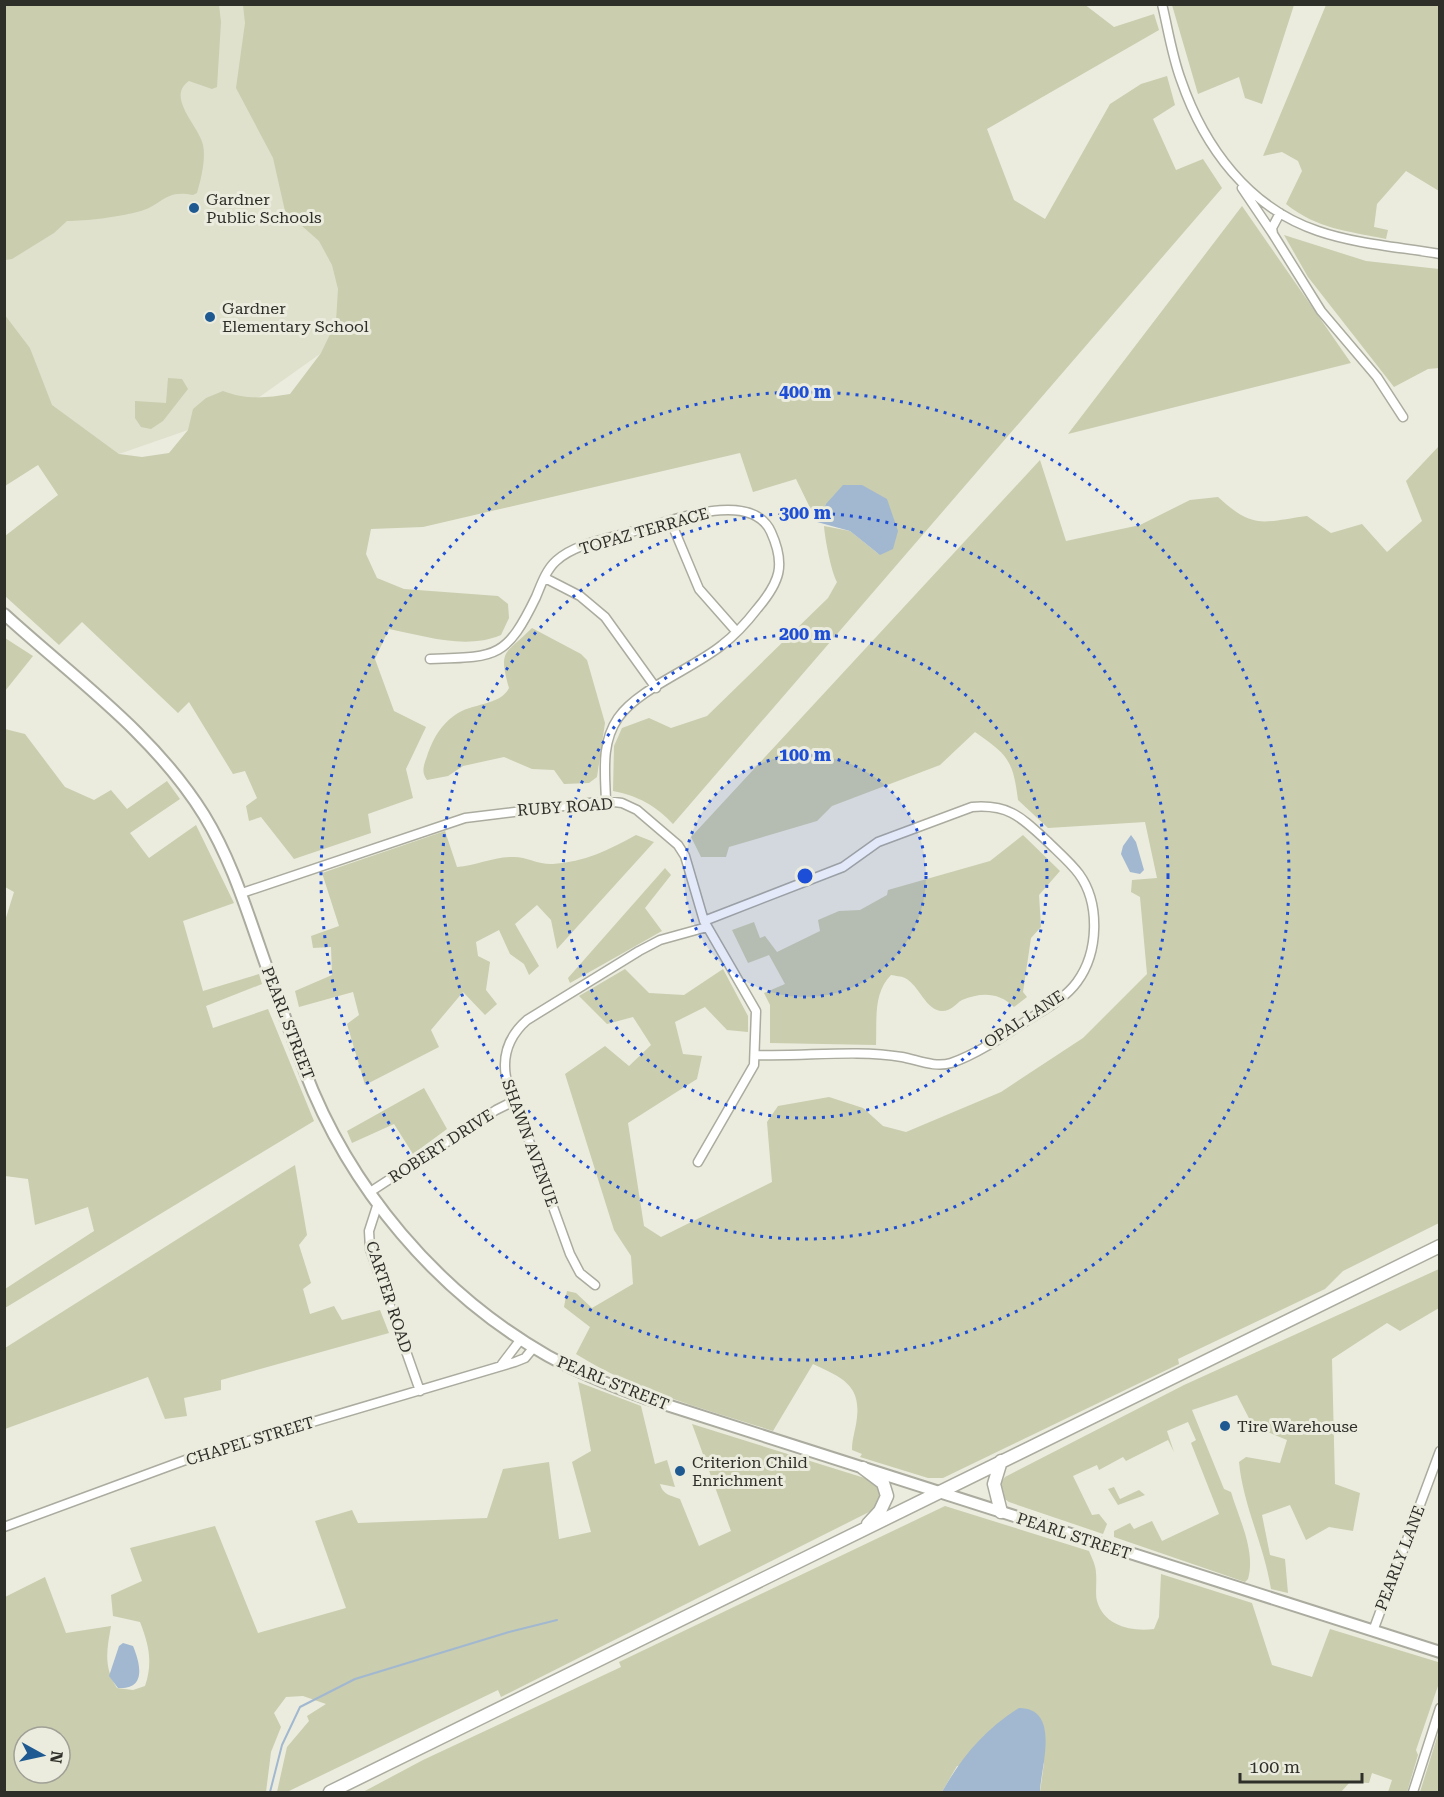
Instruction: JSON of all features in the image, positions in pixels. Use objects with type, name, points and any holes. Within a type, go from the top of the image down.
[{"type":"highway","points":[[330,1792],[1440,1246]]},
{"type":"highway","points":[[1001,1461],[994,1484],[1001,1512]]},
{"type":"highway","points":[[860,1532],[880,1511],[887,1496],[883,1483],[863,1468]]},
{"type":"main road","name":"PEARL STREET","points":[[4,614],[124,718],[168,764],[216,836],[242,893],[312,1087],[342,1149],[370,1192],[409,1243],[476,1306],[521,1339],[581,1373],[636,1395],[1440,1652]]},
{"type":"street","points":[[1162,4],[1180,78],[1193,112],[1207,139],[1273,234],[1321,311],[1377,377],[1403,417]]},
{"type":"street","points":[[1235,177],[1280,213],[1311,228],[1339,237],[1440,254]]},
{"type":"street","points":[[1273,234],[1272,228],[1280,213]]},
{"type":"street","name":"TOPAZ TERRACE","points":[[430,658],[492,655],[510,642],[556,561],[576,550],[702,512],[732,508],[756,518],[769,528],[777,547],[780,565],[774,589],[722,645],[656,688],[620,716],[609,733],[605,762],[606,801]]},
{"type":"street","points":[[671,522],[699,589],[736,632]]},
{"type":"street","points":[[545,578],[580,596],[605,617],[656,688]]},
{"type":"street","name":"RUBY ROAD","points":[[242,893],[473,816],[606,801],[622,803],[637,810],[678,845],[685,856],[706,924],[756,1011],[756,1055],[751,1073],[698,1162]]},
{"type":"street","name":"OPAL LANE","points":[[706,924],[843,867],[878,842],[971,807],[980,806],[1004,808],[1018,815],[1079,874],[1089,895],[1094,911],[1094,931],[1086,966],[1077,982],[1061,998],[1010,1032],[951,1063],[934,1064],[883,1054],[756,1055]]},
{"type":"street","name":"SHAWN AVENUE","points":[[595,1285],[580,1273],[574,1263],[514,1101],[506,1077],[505,1059],[510,1041],[520,1026],[639,951],[660,940],[706,924]]},
{"type":"street","name":"ROBERT DRIVE","points":[[370,1192],[496,1110],[514,1101]]},
{"type":"street","name":"CARTER ROAD","points":[[378,1203],[369,1231],[370,1249],[420,1390]]},
{"type":"street","points":[[499,1366],[521,1339]]},
{"type":"street","name":"CHAPEL STREET","points":[[4,1527],[181,1461],[525,1358],[534,1347]]},
{"type":"street","name":"PEARLY LANE","points":[[1373,1631],[1440,1451]]},
{"type":"street","points":[[1413,1792],[1440,1708]]},
{"type":"shaded area","points":[[5,4],[219,5],[221,22],[217,87],[212,89],[189,81],[181,95],[182,104],[201,138],[204,151],[197,193],[193,195],[175,194],[146,209],[129,214],[67,221],[54,233],[12,259],[5,260]]},
{"type":"shaded area","points":[[1084,4],[1114,27],[1154,14],[1159,30],[987,129],[1014,200],[1045,219],[1110,104],[1141,84],[1167,76],[1175,105],[1153,119],[1176,170],[1203,159],[1222,188],[673,824],[646,802],[613,791],[614,746],[622,728],[649,718],[671,728],[707,716],[828,598],[837,582],[824,526],[850,531],[880,555],[826,504],[817,522],[796,479],[753,492],[740,453],[423,527],[371,529],[366,554],[377,578],[404,589],[498,596],[508,604],[509,618],[501,635],[474,641],[445,640],[389,629],[375,659],[394,711],[426,727],[406,769],[413,798],[368,814],[371,833],[294,859],[261,817],[249,821],[246,806],[257,798],[245,771],[233,774],[189,702],[178,713],[82,622],[59,645],[5,596],[5,536],[58,495],[38,465],[5,486],[5,315],[30,348],[52,405],[119,454],[142,457],[169,453],[188,430],[193,409],[206,398],[223,391],[240,396],[256,397],[290,394],[321,353],[336,322],[338,289],[332,265],[319,241],[285,211],[273,158],[236,88],[245,23],[243,5]]},
{"type":"shaded area","name":"Gardner Public Schools","points":[[136,5],[356,5],[348,334],[258,398],[188,430],[119,454],[51,405],[30,348],[5,315],[5,241]]},
{"type":"shaded area","points":[[1172,5],[1294,5],[1262,104],[1245,98],[1239,77],[1198,94]]},
{"type":"shaded area","points":[[1326,5],[1439,5],[1439,191],[1406,171],[1377,204],[1374,227],[1388,230],[1386,239],[1321,224],[1286,204],[1302,171],[1298,161],[1282,152],[1263,156]]},
{"type":"shaded area","points":[[1242,206],[1351,363],[1068,434]]},
{"type":"shaded area","points":[[1284,235],[1366,261],[1439,269],[1439,368],[1428,369],[1394,387],[1308,277]]},
{"type":"shaded area","points":[[168,378],[182,379],[188,389],[163,421],[151,429],[141,427],[135,418],[135,401],[166,403]]},
{"type":"shaded area","points":[[1439,446],[1439,1223],[1343,1271],[1325,1289],[1178,1359],[1179,1364],[943,1478],[928,1478],[860,1457],[862,1454],[852,1450],[857,1417],[855,1396],[846,1382],[813,1364],[773,1431],[647,1389],[576,1354],[590,1327],[564,1307],[567,1291],[576,1293],[592,1308],[633,1284],[631,1256],[614,1230],[565,1074],[605,1046],[629,1066],[651,1045],[633,1017],[607,1024],[579,996],[625,969],[649,993],[684,995],[723,969],[748,1016],[748,1032],[727,1030],[705,1007],[675,1022],[683,1054],[702,1056],[697,1079],[628,1123],[644,1226],[661,1237],[772,1182],[767,1122],[778,1106],[829,1097],[863,1108],[883,1126],[906,1132],[1001,1092],[1083,1038],[1147,974],[1140,897],[1131,892],[1132,880],[1157,878],[1145,822],[1048,828],[1018,800],[1011,767],[1002,753],[975,732],[940,765],[832,806],[817,821],[729,847],[726,857],[701,857],[691,837],[1040,460],[1066,541],[1140,525],[1190,500],[1218,497],[1241,515],[1259,521],[1307,516],[1331,533],[1362,524],[1387,552],[1422,521],[1406,481]]},
{"type":"shaded area","points":[[532,628],[581,654],[587,660],[605,723],[597,777],[589,783],[564,784],[554,770],[532,769],[504,757],[463,766],[448,776],[427,780],[423,770],[430,747],[438,732],[450,719],[462,711],[505,694],[509,688],[504,666],[506,654]]},
{"type":"shaded area","points":[[5,638],[33,656],[5,691]]},
{"type":"shaded area","points":[[5,729],[25,734],[65,787],[94,800],[111,790],[127,809],[167,781],[180,799],[130,833],[149,858],[196,825],[234,903],[183,921],[203,991],[259,974],[262,984],[206,1006],[213,1028],[268,1009],[314,1121],[5,1308],[5,1289],[94,1231],[88,1207],[35,1225],[28,1179],[5,1176],[4,924],[14,892],[5,887]]},
{"type":"shaded area","points":[[445,831],[457,867],[512,857],[548,864],[564,863],[596,854],[636,835],[654,842],[557,949],[551,920],[537,905],[515,924],[539,966],[529,975],[524,964],[510,954],[499,930],[476,942],[478,956],[490,962],[486,990],[497,1004],[485,1015],[463,992],[431,1030],[439,1047],[365,1085],[347,1024],[359,1015],[353,992],[299,1007],[295,991],[332,975],[331,947],[313,948],[311,936],[339,926],[322,873]]},
{"type":"shaded area","points":[[1023,835],[1060,871],[1039,895],[1041,927],[1031,938],[1023,992],[1027,997],[1014,1007],[996,996],[976,996],[962,1000],[951,1009],[942,1011],[931,1007],[910,981],[891,975],[885,982],[879,998],[876,1045],[770,1043],[770,1005],[764,993],[785,984],[769,955],[748,963],[732,930],[754,922],[760,938],[765,936],[777,952],[820,931],[818,920],[839,911],[860,910],[887,895],[888,890],[990,861]]},
{"type":"shaded area","points":[[665,868],[671,875],[645,908],[662,931],[570,983],[568,978]]},
{"type":"shaded area","points":[[424,1088],[447,1129],[413,1154],[394,1124],[352,1143],[347,1131]]},
{"type":"shaded area","points":[[295,1165],[307,1235],[299,1245],[311,1283],[303,1289],[310,1314],[334,1306],[342,1320],[380,1310],[389,1333],[221,1380],[221,1390],[184,1398],[187,1416],[165,1419],[148,1377],[5,1429],[5,1348]]},
{"type":"shaded area","points":[[1439,1269],[1439,1308],[1400,1331],[1387,1323],[1332,1359],[1335,1484],[1360,1493],[1353,1531],[1329,1527],[1306,1540],[1290,1505],[1262,1515],[1270,1555],[1285,1559],[1288,1593],[1271,1589],[1245,1494],[1239,1462],[1246,1457],[1280,1463],[1287,1440],[1253,1426],[1237,1395],[1192,1410],[1224,1489],[1231,1492],[1246,1535],[1250,1568],[1248,1579],[1245,1582],[1114,1537],[1114,1531],[1130,1523],[1134,1529],[1152,1521],[1162,1541],[1219,1514],[1191,1443],[1196,1440],[1188,1422],[1167,1431],[1174,1452],[1168,1440],[1126,1461],[1123,1457],[1099,1470],[1097,1465],[1073,1476],[1092,1515],[1099,1514],[1107,1524],[1103,1534],[1009,1502],[1002,1497],[1000,1484],[1005,1477],[1184,1385]]},
{"type":"shaded area","points":[[578,1382],[641,1406],[655,1464],[667,1460],[675,1487],[660,1484],[661,1488],[667,1494],[680,1499],[699,1546],[731,1531],[692,1424],[871,1480],[882,1492],[877,1508],[501,1697],[498,1690],[287,1792],[277,1792],[287,1747],[309,1721],[307,1716],[326,1704],[303,1696],[286,1697],[274,1713],[281,1727],[271,1752],[266,1792],[5,1792],[5,1597],[45,1577],[66,1633],[111,1626],[107,1650],[110,1673],[117,1688],[133,1690],[145,1686],[149,1670],[148,1646],[140,1622],[113,1616],[111,1595],[142,1581],[130,1548],[215,1526],[258,1633],[346,1608],[315,1521],[352,1510],[358,1523],[487,1518],[503,1469],[549,1462],[559,1539],[591,1532],[572,1462],[591,1451]]},
{"type":"shaded area","points":[[1114,1487],[1120,1499],[1139,1490],[1145,1495],[1118,1505],[1108,1489]]},
{"type":"shaded area","points":[[945,1506],[1089,1551],[1096,1570],[1096,1595],[1101,1610],[1112,1622],[1128,1628],[1154,1629],[1159,1617],[1161,1574],[1252,1603],[1272,1665],[1312,1677],[1330,1629],[1438,1662],[1439,1683],[1416,1750],[1418,1755],[1407,1792],[1388,1792],[1392,1780],[1372,1773],[1369,1783],[1350,1782],[1341,1792],[1040,1792],[1044,1763],[957,1766],[942,1792],[363,1792],[423,1760],[621,1667],[619,1662]]},
{"type":"shaded area","points":[[1439,1731],[1439,1792],[1420,1792]]},
{"type":"water","points":[[843,485],[862,485],[887,499],[898,531],[893,549],[880,555],[850,531],[817,522],[826,504]]},
{"type":"water","points":[[1131,835],[1136,842],[1144,870],[1140,874],[1130,872],[1121,854],[1123,846]]},
{"type":"water","points":[[123,1643],[133,1646],[138,1661],[139,1675],[133,1685],[118,1688],[109,1676],[119,1646]]},
{"type":"water","points":[[1019,1708],[1032,1711],[1040,1718],[1045,1729],[1045,1756],[1040,1792],[942,1792],[957,1767],[975,1745],[995,1725]]},
{"type":"waterway","points":[[270,1792],[282,1745],[300,1707],[355,1679],[509,1632],[557,1620]]},
{"type":"place","name":"Gardner Public Schools","points":[[194,208]]},
{"type":"place","name":"Gardner Elementary School","points":[[210,317]]},
{"type":"place","name":"Tire Warehouse","points":[[1225,1426]]},
{"type":"place","name":"Criterion Child Enrichment","points":[[680,1471]]}]
